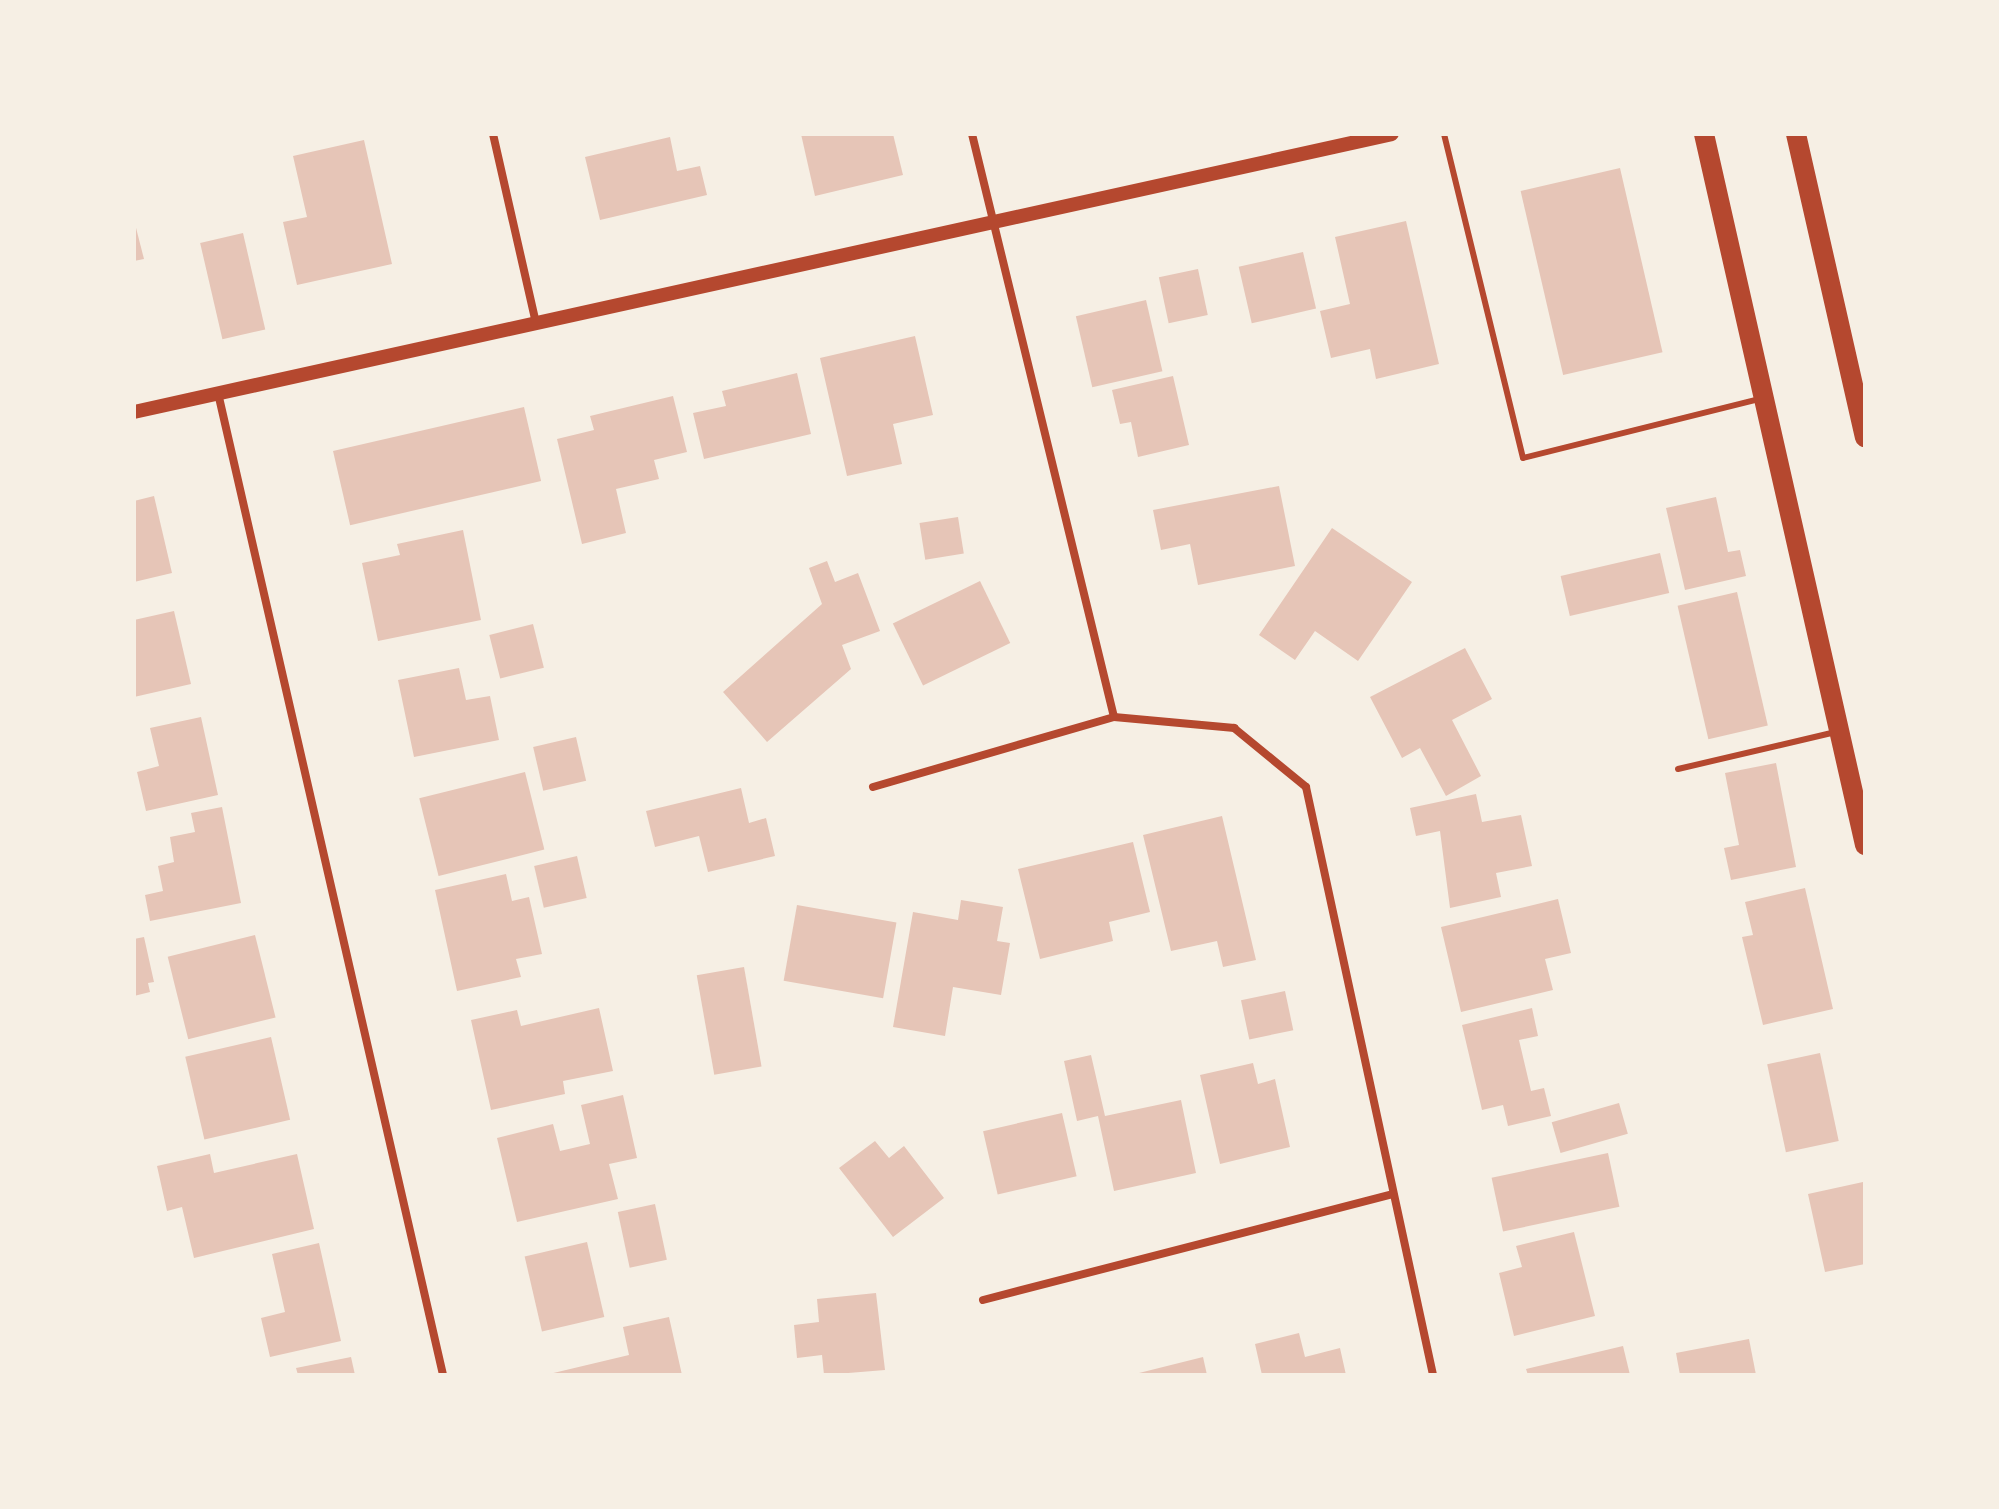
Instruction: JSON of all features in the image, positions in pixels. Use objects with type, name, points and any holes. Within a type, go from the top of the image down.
[{"type":"main road","points":[[1704,134],[1865,845]]},
{"type":"main road","points":[[1796,134],[1865,437]]},
{"type":"street","points":[[493,134],[536,323]]},
{"type":"street","points":[[972,134],[1114,717]]},
{"type":"street","points":[[134,412],[1392,134]]},
{"type":"street","points":[[218,393],[443,1375]]},
{"type":"street","points":[[873,787],[1114,717],[1234,728],[1306,787],[1433,1375]]},
{"type":"street","points":[[983,1300],[1392,1194]]},
{"type":"lane","points":[[1444,134],[1523,458],[1764,397]]},
{"type":"lane","points":[[1678,769],[1839,731]]},
{"type":"building","points":[[801,134],[893,134],[903,175],[815,196]]},
{"type":"building","points":[[670,137],[677,171],[700,166],[707,195],[600,220],[585,157]]},
{"type":"building","points":[[364,140],[392,264],[297,285],[283,222],[307,217],[293,156]]},
{"type":"building","points":[[1620,168],[1663,352],[1563,375],[1521,191]]},
{"type":"building","points":[[134,220],[144,259],[134,261]]},
{"type":"building","points":[[1406,221],[1439,364],[1376,379],[1370,349],[1331,358],[1320,311],[1350,304],[1335,237]]},
{"type":"building","points":[[243,233],[265,329],[222,339],[200,243]]},
{"type":"building","points":[[1303,252],[1316,309],[1252,323],[1239,267]]},
{"type":"building","points":[[1198,269],[1208,315],[1169,323],[1159,277]]},
{"type":"building","points":[[1146,300],[1162,371],[1092,387],[1076,316]]},
{"type":"building","points":[[915,336],[933,415],[893,424],[902,464],[847,476],[820,358]]},
{"type":"building","points":[[797,373],[811,434],[704,459],[693,413],[726,406],[722,391]]},
{"type":"building","points":[[1173,376],[1189,445],[1138,457],[1131,422],[1120,424],[1112,390]]},
{"type":"building","points":[[673,396],[687,452],[654,460],[659,479],[616,489],[626,533],[582,544],[557,439],[594,430],[590,416]]},
{"type":"building","points":[[524,407],[541,481],[350,525],[333,451]]},
{"type":"building","points":[[1279,486],[1295,566],[1198,585],[1190,544],[1161,550],[1153,510]]},
{"type":"building","points":[[154,496],[172,573],[134,582],[134,501]]},
{"type":"building","points":[[1716,497],[1728,552],[1740,550],[1746,576],[1685,590],[1666,508]]},
{"type":"building","points":[[958,517],[964,554],[925,560],[919,523]]},
{"type":"building","points":[[1332,528],[1412,582],[1358,661],[1315,631],[1295,660],[1259,635]]},
{"type":"building","points":[[463,530],[481,620],[378,641],[362,563],[400,555],[397,544]]},
{"type":"building","points":[[1660,553],[1669,593],[1570,616],[1561,576]]},
{"type":"building","points":[[827,561],[835,582],[858,573],[880,631],[842,645],[851,669],[767,742],[723,692],[822,604],[809,568]]},
{"type":"building","points":[[980,581],[1010,643],[923,686],[893,624]]},
{"type":"building","points":[[1737,592],[1768,725],[1708,739],[1678,606]]},
{"type":"building","points":[[174,611],[191,684],[134,697],[134,620]]},
{"type":"building","points":[[533,624],[544,668],[500,679],[489,635]]},
{"type":"building","points":[[1465,648],[1492,699],[1452,720],[1481,776],[1446,796],[1420,748],[1402,758],[1370,697]]},
{"type":"building","points":[[459,668],[466,700],[490,696],[499,740],[414,757],[398,680]]},
{"type":"building","points":[[201,717],[218,795],[146,811],[137,772],[159,766],[150,728]]},
{"type":"building","points":[[576,737],[586,781],[543,791],[533,747]]},
{"type":"building","points":[[1776,763],[1796,867],[1731,880],[1724,848],[1739,845],[1725,773]]},
{"type":"building","points":[[525,772],[544,850],[439,876],[419,798]]},
{"type":"building","points":[[741,788],[749,823],[766,818],[775,856],[708,872],[699,836],[655,847],[646,811]]},
{"type":"building","points":[[1476,794],[1482,822],[1521,815],[1532,866],[1496,873],[1501,897],[1450,908],[1440,831],[1416,836],[1410,808]]},
{"type":"building","points":[[222,807],[241,903],[150,921],[145,895],[163,891],[158,866],[174,862],[170,837],[195,832],[191,813]]},
{"type":"building","points":[[1222,816],[1256,960],[1223,967],[1217,941],[1171,951],[1143,835]]},
{"type":"building","points":[[1133,842],[1150,912],[1109,922],[1113,941],[1040,959],[1018,869]]},
{"type":"building","points":[[577,856],[587,898],[544,908],[534,866]]},
{"type":"building","points":[[506,874],[512,901],[529,897],[542,954],[516,959],[521,977],[457,991],[435,890]]},
{"type":"building","points":[[1805,888],[1833,1009],[1763,1025],[1742,937],[1753,935],[1745,902]]},
{"type":"building","points":[[1558,899],[1571,953],[1545,959],[1553,990],[1461,1012],[1441,927]]},
{"type":"building","points":[[961,900],[1003,907],[997,941],[1010,943],[1001,995],[953,987],[945,1036],[893,1027],[913,912],[958,920]]},
{"type":"building","points":[[797,905],[896,923],[883,998],[784,981]]},
{"type":"building","points":[[255,935],[276,1017],[188,1039],[168,957]]},
{"type":"building","points":[[144,937],[154,982],[148,983],[150,992],[134,996],[134,939]]},
{"type":"building","points":[[744,967],[762,1066],[714,1075],[697,975]]},
{"type":"building","points":[[1285,991],[1293,1030],[1249,1039],[1241,1000]]},
{"type":"building","points":[[599,1008],[613,1071],[563,1081],[565,1094],[491,1110],[471,1020],[517,1010],[521,1026]]},
{"type":"building","points":[[1532,1008],[1538,1036],[1519,1040],[1531,1091],[1544,1088],[1551,1116],[1508,1126],[1503,1105],[1482,1110],[1462,1025]]},
{"type":"building","points":[[271,1037],[290,1120],[204,1140],[185,1057]]},
{"type":"building","points":[[1820,1053],[1839,1141],[1786,1152],[1767,1064]]},
{"type":"building","points":[[1091,1055],[1105,1116],[1181,1100],[1196,1173],[1114,1191],[1098,1116],[1077,1121],[1064,1061]]},
{"type":"building","points":[[1253,1063],[1258,1084],[1275,1079],[1290,1147],[1220,1164],[1200,1075]]},
{"type":"building","points":[[623,1095],[637,1158],[609,1164],[618,1199],[517,1222],[497,1138],[553,1124],[560,1151],[590,1144],[581,1105]]},
{"type":"building","points":[[1619,1103],[1628,1134],[1561,1153],[1552,1122]]},
{"type":"building","points":[[1062,1113],[1077,1176],[998,1195],[983,1131]]},
{"type":"building","points":[[875,1141],[889,1158],[904,1146],[944,1198],[893,1237],[839,1168]]},
{"type":"building","points":[[1608,1153],[1619,1207],[1503,1232],[1492,1178]]},
{"type":"building","points":[[210,1154],[214,1173],[297,1154],[314,1229],[194,1258],[182,1207],[167,1211],[157,1166]]},
{"type":"building","points":[[1863,1182],[1865,1264],[1825,1272],[1808,1194]]},
{"type":"building","points":[[655,1204],[667,1260],[630,1268],[618,1212]]},
{"type":"building","points":[[1574,1232],[1595,1316],[1514,1336],[1499,1273],[1522,1267],[1516,1246]]},
{"type":"building","points":[[587,1242],[604,1317],[542,1331],[525,1256]]},
{"type":"building","points":[[319,1243],[341,1341],[270,1357],[261,1318],[285,1312],[272,1254]]},
{"type":"building","points":[[876,1293],[885,1370],[824,1375],[822,1355],[797,1358],[794,1325],[819,1322],[817,1299]]},
{"type":"building","points":[[669,1317],[682,1375],[545,1375],[629,1355],[623,1327]]},
{"type":"building","points":[[1299,1333],[1305,1357],[1340,1348],[1346,1375],[1262,1375],[1255,1344]]},
{"type":"building","points":[[1749,1339],[1756,1375],[1680,1375],[1676,1353]]},
{"type":"building","points":[[1623,1346],[1630,1375],[1528,1375],[1526,1369]]},
{"type":"building","points":[[351,1357],[355,1375],[298,1375],[296,1368]]},
{"type":"building","points":[[1203,1357],[1207,1375],[1135,1375],[1135,1374]]}]
